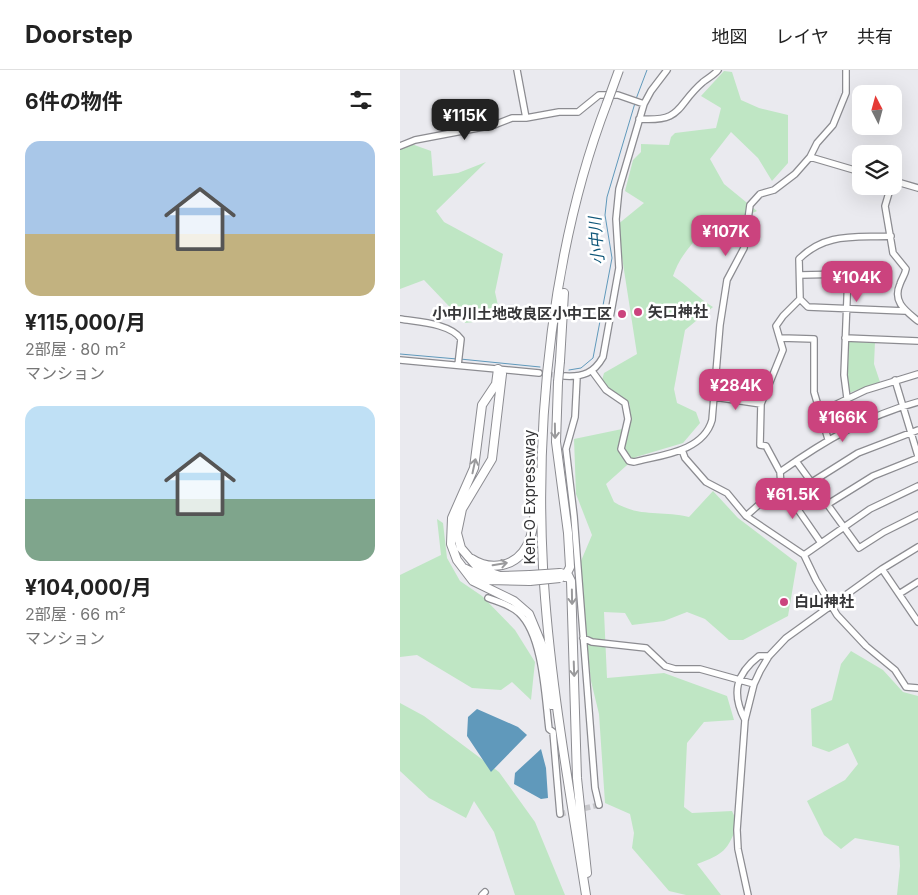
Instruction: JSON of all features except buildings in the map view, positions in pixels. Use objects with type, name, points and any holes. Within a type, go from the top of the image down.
[{"type":"highway","name":"Ken-O Expressway","points":[[587,895],[564,759],[548,632],[541,525],[548,365],[564,262],[578,200],[607,103],[619,70]]},
{"type":"highway","name":"Ken-O Expressway","points":[[587,895],[556,675],[546,569],[546,429],[552,366],[578,215],[607,103]]},
{"type":"highway","points":[[457,560],[469,571],[488,580],[562,575],[570,567],[568,533],[556,442],[564,293]]},
{"type":"highway","points":[[464,553],[482,564],[503,564],[516,558],[529,542],[533,527],[548,365]]},
{"type":"highway","points":[[501,369],[492,459],[462,509],[457,524],[458,540],[464,553],[473,565],[485,573],[530,578]]},
{"type":"highway","points":[[501,369],[496,384],[485,399],[480,412],[471,477],[452,518],[450,536],[457,560],[473,581],[514,601],[529,614],[534,622],[541,643],[564,759]]},
{"type":"highway","points":[[562,575],[571,586],[577,778],[587,895]]},
{"type":"street","points":[[517,70],[526,118]]},
{"type":"street","points":[[565,376],[577,376],[592,371],[598,365],[606,348],[619,268],[616,205],[622,173],[644,104],[651,90],[667,70]]},
{"type":"street","points":[[639,119],[664,120],[678,110],[702,83],[718,70]]},
{"type":"street","points":[[592,371],[606,390],[624,403],[628,419],[621,449],[629,461],[634,462],[682,450],[709,430],[714,397],[720,325],[727,280],[744,248],[750,205],[760,194],[781,186],[810,157],[817,143],[833,125],[844,102],[847,85],[846,70]]},
{"type":"street","points":[[400,146],[415,140],[494,125],[512,118],[526,118],[559,112],[578,112],[599,95],[618,95],[644,104]]},
{"type":"street","points":[[810,157],[852,169]]},
{"type":"street","points":[[902,183],[918,188]]},
{"type":"street","points":[[888,195],[885,206],[893,252],[906,269],[898,287],[897,298],[905,311],[918,321]]},
{"type":"street","points":[[822,543],[781,485],[780,472],[766,446],[760,445],[761,404],[783,350],[776,326],[800,299],[799,259],[809,249],[826,240],[891,236]]},
{"type":"street","points":[[800,275],[848,274],[844,382],[847,398]]},
{"type":"street","points":[[800,299],[808,307],[905,311]]},
{"type":"street","points":[[400,319],[447,328],[458,334],[461,339],[459,361]]},
{"type":"street","points":[[781,338],[814,339],[813,384],[828,439]]},
{"type":"street","points":[[846,338],[918,342]]},
{"type":"street","points":[[400,360],[459,361],[501,369],[539,373]]},
{"type":"street","points":[[820,412],[847,398],[895,380],[918,374]]},
{"type":"street","points":[[577,376],[575,418],[566,448],[574,516],[595,788],[599,805]]},
{"type":"street","points":[[828,504],[873,476],[918,457],[895,380]]},
{"type":"street","points":[[714,397],[761,404]]},
{"type":"street","points":[[780,472],[828,439],[867,419],[918,402]]},
{"type":"street","points":[[812,482],[858,453],[911,431],[918,430]]},
{"type":"street","points":[[682,450],[685,458],[706,482],[727,493],[746,516],[804,555],[830,607],[866,646],[895,670],[906,687],[918,688]]},
{"type":"street","points":[[796,460],[860,548],[884,532],[918,515]]},
{"type":"street","points":[[746,516],[781,485]]},
{"type":"street","points":[[804,555],[885,501],[918,486]]},
{"type":"street","points":[[748,895],[738,849],[737,830],[745,720],[754,684],[769,656],[786,638],[882,569],[918,547]]},
{"type":"street","points":[[882,569],[918,620]]},
{"type":"street","points":[[899,594],[918,582]]},
{"type":"street","points":[[488,598],[518,612],[527,622],[535,639],[549,729],[553,732],[560,814]]},
{"type":"street","points":[[583,638],[592,642],[646,648],[665,666],[674,669],[700,669],[739,678],[754,684]]},
{"type":"street","points":[[745,720],[739,708],[737,687],[739,678],[759,656],[769,656]]},
{"type":"green space","points":[[724,71],[732,72],[741,100],[759,108],[788,115],[788,163],[772,181],[758,158],[731,132],[710,159],[724,184],[757,211],[719,223],[702,234],[681,258],[673,276],[713,307],[685,330],[674,389],[677,403],[696,412],[700,423],[683,443],[636,457],[606,484],[614,502],[624,507],[642,512],[689,517],[713,491],[738,518],[797,563],[788,616],[743,640],[729,640],[705,619],[687,612],[664,621],[632,625],[625,613],[604,612],[607,678],[664,673],[727,696],[734,720],[704,722],[687,743],[684,807],[692,813],[732,811],[738,824],[724,850],[697,864],[721,895],[686,895],[669,891],[632,848],[634,833],[630,814],[605,803],[599,714],[591,681],[578,568],[592,535],[576,494],[574,439],[627,428],[630,404],[601,384],[604,373],[637,354],[617,225],[644,203],[625,191],[633,160],[641,152],[641,144],[669,145],[671,137],[675,133],[716,128],[721,108],[701,96]]},
{"type":"green space","points":[[406,142],[431,151],[433,176],[458,173],[486,162],[436,211],[444,222],[503,254],[495,292],[501,319],[465,323],[424,280],[400,289],[400,144]]},
{"type":"green space","points":[[848,341],[875,342],[874,364],[880,382],[849,393],[846,381]]},
{"type":"green space","points":[[437,519],[443,523],[447,558],[460,581],[482,596],[515,630],[535,662],[531,700],[512,682],[501,690],[472,688],[417,655],[400,657],[400,575],[441,555]]},
{"type":"green space","points":[[851,651],[883,670],[903,692],[918,696],[918,895],[897,895],[900,866],[899,846],[855,838],[841,849],[824,835],[807,801],[845,780],[858,764],[848,743],[829,752],[812,746],[811,709],[832,700],[841,664]]},
{"type":"green space","points":[[400,703],[424,716],[499,772],[535,822],[565,895],[515,895],[494,832],[474,801],[466,818],[429,798],[400,771]]},
{"type":"water","points":[[477,709],[518,727],[527,735],[491,772],[467,736],[468,717]]},
{"type":"water","points":[[541,749],[546,768],[548,798],[541,799],[514,784],[515,773]]},
{"type":"waterway","name":"小中川","points":[[636,99],[647,70]]},
{"type":"waterway","name":"小中川","points":[[569,370],[581,368],[593,358],[612,258],[605,215],[607,197],[635,103]]},
{"type":"waterway","name":"小中川","points":[[400,354],[457,359]]},
{"type":"waterway","name":"小中川","points":[[460,359],[540,367]]},
{"type":"tunnel","points":[[539,373],[562,376]]},
{"type":"tunnel","points":[[560,814],[599,805]]},
{"type":"place","name":"矢口神社","points":[[638,312]]},
{"type":"place","name":"小中川土地改良区小中工区","points":[[622,314]]},
{"type":"place","name":"白山神社","points":[[784,602]]}]
